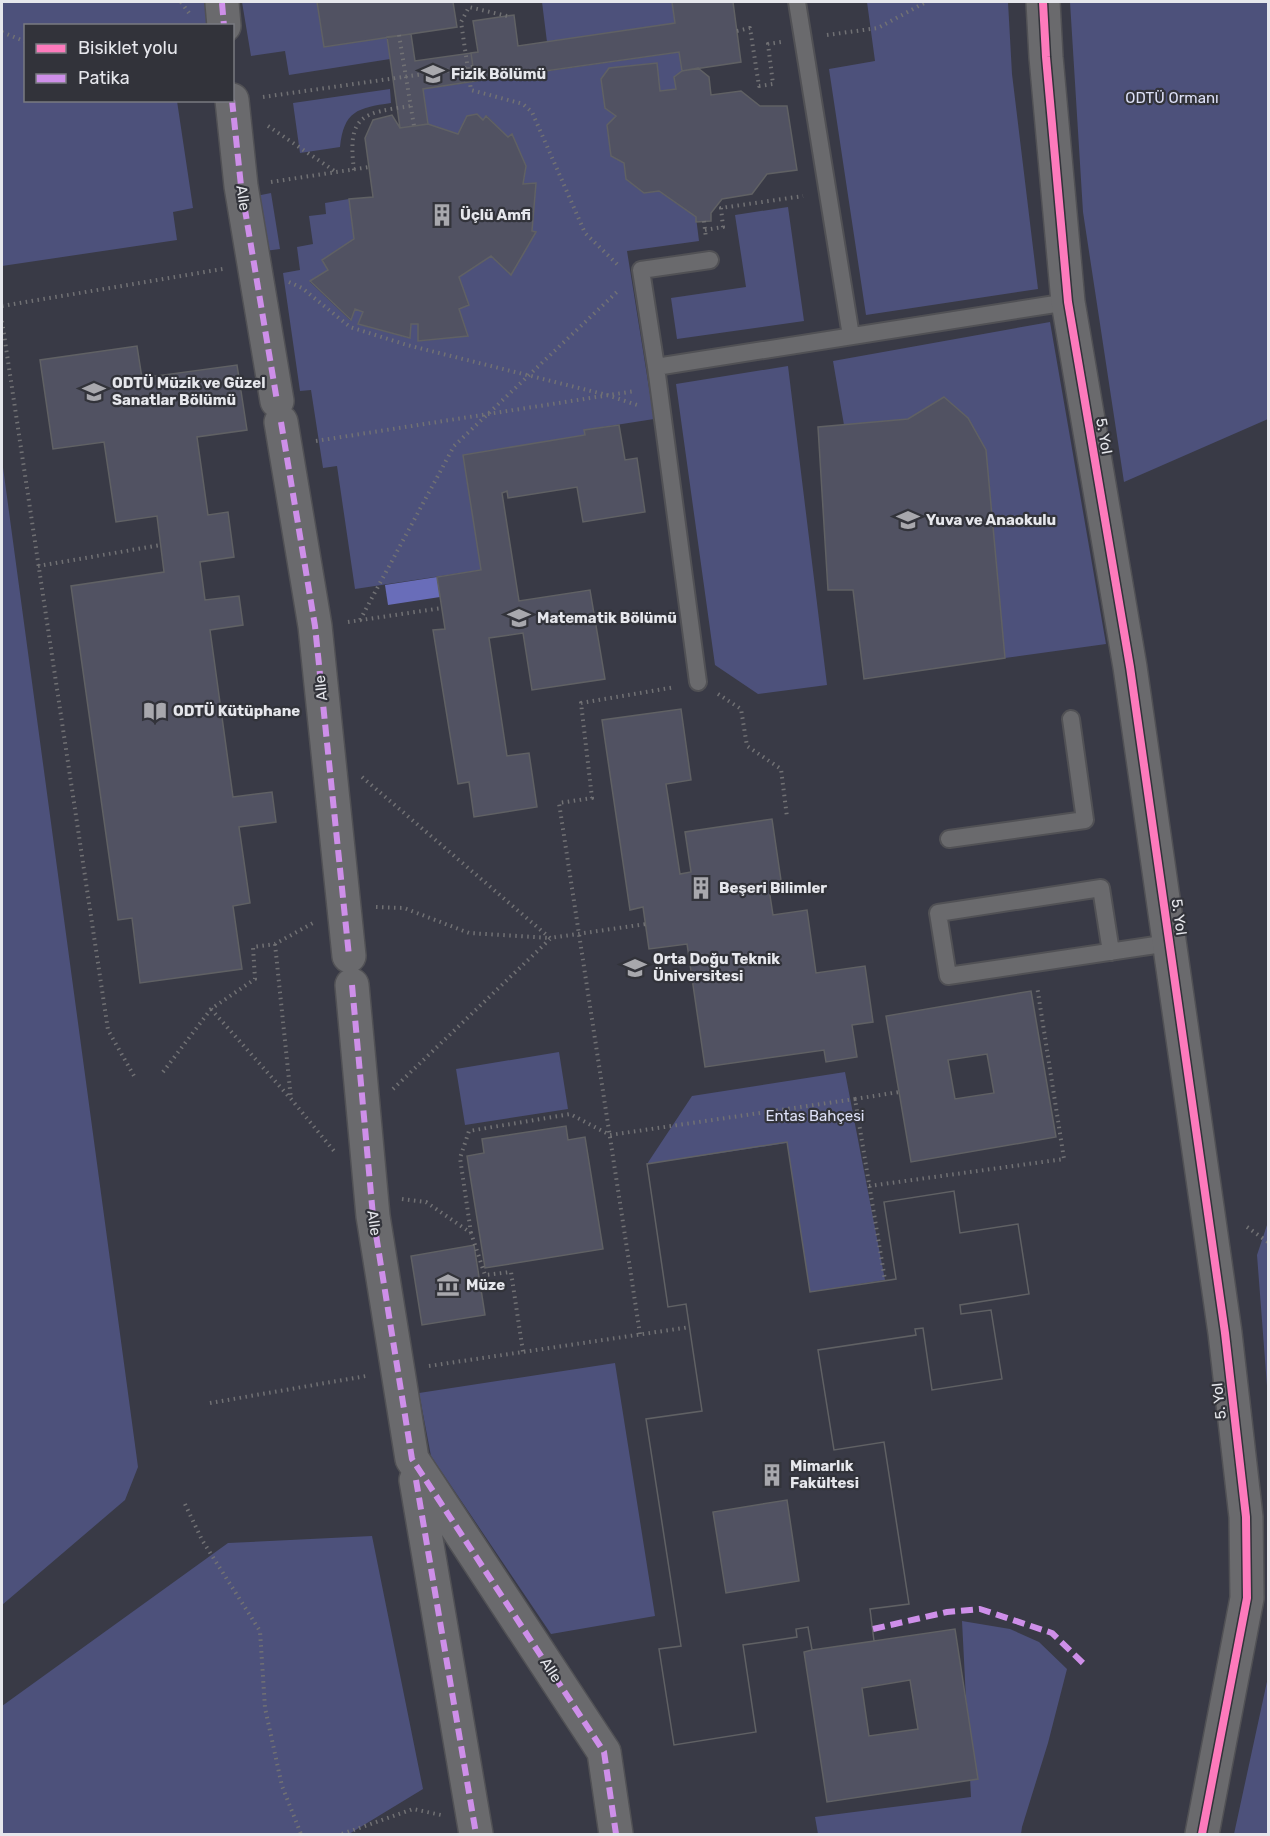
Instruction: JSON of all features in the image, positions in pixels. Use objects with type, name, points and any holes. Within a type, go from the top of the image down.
[{"type":"street","name":"5. Yol","points":[[1043,2],[1068,302],[1130,667],[1225,1333],[1245,1517],[1247,1598],[1202,1834]]},
{"type":"street","name":"Alle","points":[[232,102],[241,186],[253,265],[315,626],[351,970],[371,1195],[414,1468],[475,1828]]},
{"type":"street","name":"Alle","points":[[414,1468],[604,1752],[616,1834]]},
{"type":"lane","points":[[797,2],[851,336]]},
{"type":"lane","points":[[698,682],[642,270],[710,260]]},
{"type":"lane","points":[[656,368],[1068,302]]},
{"type":"lane","points":[[949,839],[1085,820],[1071,719]]},
{"type":"lane","points":[[1111,952],[1101,888],[938,913],[948,976],[1111,952],[1169,943]]},
{"type":"path","points":[[803,39],[878,28],[926,2]]},
{"type":"path","points":[[507,16],[468,4],[461,22],[470,68],[471,90],[523,104],[532,112],[585,233],[603,251]]},
{"type":"path","points":[[737,31],[750,28],[759,86],[773,84],[768,44]]},
{"type":"path","points":[[2,32],[24,41]]},
{"type":"path","points":[[399,35],[414,126]]},
{"type":"path","points":[[234,101],[470,68]]},
{"type":"path","points":[[233,102],[336,172]]},
{"type":"path","points":[[354,170],[352,148],[354,132],[360,119],[376,111],[411,106]]},
{"type":"path","points":[[241,186],[369,167]]},
{"type":"path","points":[[704,221],[705,231],[723,227],[721,208],[779,200]]},
{"type":"path","points":[[2,306],[253,265],[302,288],[350,327],[407,345],[607,395],[663,413]]},
{"type":"path","points":[[360,620],[454,446],[631,278],[642,277]]},
{"type":"path","points":[[2,321],[108,1030],[134,1076]]},
{"type":"path","points":[[281,423],[488,414],[637,391]]},
{"type":"path","points":[[38,566],[161,545]]},
{"type":"path","points":[[315,626],[442,608]]},
{"type":"path","points":[[640,1334],[559,803],[592,798],[581,703],[698,682]]},
{"type":"path","points":[[741,709],[747,746],[781,769],[787,817]]},
{"type":"path","points":[[328,747],[550,938]]},
{"type":"path","points":[[163,1072],[211,1009],[255,979],[253,947],[275,944],[344,905],[404,909],[469,933],[550,938],[646,924]]},
{"type":"path","points":[[364,1117],[550,938]]},
{"type":"path","points":[[275,944],[291,1098]]},
{"type":"path","points":[[869,1186],[1064,1159],[1034,963]]},
{"type":"path","points":[[211,1009],[291,1098],[334,1151]]},
{"type":"path","points":[[523,1352],[511,1272],[485,1275],[471,1233],[460,1158],[469,1131],[570,1114],[610,1135],[899,1092]]},
{"type":"path","points":[[855,1099],[885,1280]]},
{"type":"path","points":[[371,1195],[426,1202],[471,1233]]},
{"type":"path","points":[[1247,1227],[1269,1242]]},
{"type":"path","points":[[210,1403],[398,1370],[690,1327]]},
{"type":"path","points":[[185,1504],[202,1540],[260,1631],[265,1708],[282,1786],[301,1834]]},
{"type":"path","points":[[342,1834],[413,1809],[475,1828]]},
{"type":"shaded area","name":"Orta Doğu Teknik Üniversitesi","points":[[2,2],[1268,2],[1268,1834],[2,1834]]},
{"type":"green space","points":[[2,2],[209,2],[212,24],[24,24],[24,102],[177,102],[193,208],[173,212],[177,240],[2,266]]},
{"type":"green space","points":[[242,2],[317,2],[324,46],[387,37],[390,59],[289,75],[285,51],[251,56]]},
{"type":"green space","points":[[542,2],[672,2],[675,23],[547,42]]},
{"type":"green space","points":[[867,2],[1008,2],[1012,74],[1038,289],[866,315],[829,69],[875,61]]},
{"type":"green space","name":"ODTÜ Ormanı","points":[[1070,2],[1268,2],[1268,419],[1124,482],[1083,212]]},
{"type":"green space","points":[[679,52],[682,71],[674,77],[676,89],[660,91],[657,63],[609,68],[601,79],[605,108],[616,116],[607,125],[611,156],[624,163],[626,179],[644,193],[659,191],[696,217],[699,241],[627,251],[654,419],[584,430],[585,435],[464,455],[481,570],[355,589],[337,466],[323,468],[311,390],[300,391],[283,273],[300,270],[297,247],[313,244],[309,216],[326,214],[325,203],[349,199],[354,239],[322,260],[328,270],[310,282],[350,320],[355,309],[363,312],[359,324],[409,338],[411,324],[418,324],[419,341],[468,336],[459,309],[459,277],[491,256],[511,274],[536,232],[532,231],[536,183],[523,184],[526,166],[512,134],[508,137],[487,116],[483,120],[477,114],[467,116],[458,134],[428,124],[423,89]]},
{"type":"green space","points":[[390,89],[391,103],[369,107],[354,113],[345,126],[340,147],[300,153],[293,103]]},
{"type":"green space","points":[[271,193],[280,249],[265,251],[256,196]]},
{"type":"green space","points":[[788,207],[804,321],[677,339],[671,298],[746,287],[735,215]]},
{"type":"green space","points":[[1050,322],[1106,644],[1005,658],[986,450],[968,418],[944,397],[908,419],[844,425],[833,361]]},
{"type":"green space","points":[[788,366],[827,685],[758,694],[715,665],[676,384]]},
{"type":"green space","points":[[2,460],[138,1467],[125,1500],[2,1605]]},
{"type":"green space","points":[[559,1052],[568,1109],[465,1125],[456,1069]]},
{"type":"green space","name":"Entas Bahçesi","points":[[845,1072],[885,1280],[810,1292],[787,1143],[647,1164],[692,1096]]},
{"type":"green space","points":[[1268,1222],[1268,1399],[1257,1255]]},
{"type":"green space","points":[[615,1363],[655,1616],[551,1634],[431,1456],[419,1393]]},
{"type":"green space","points":[[372,1536],[423,1789],[349,1834],[2,1834],[2,1706],[228,1543]]},
{"type":"green space","points":[[962,1621],[1010,1629],[1039,1642],[1067,1669],[1021,1834],[818,1834],[815,1817],[971,1797]]},
{"type":"green space","points":[[1268,1677],[1268,1834],[1234,1834]]},
{"type":"water","points":[[437,577],[440,597],[388,605],[385,585]]},
{"type":"building","points":[[317,2],[453,2],[457,27],[324,47]]},
{"type":"building","name":"Fizik Bölümü","points":[[672,2],[733,2],[741,62],[682,71],[679,52],[475,81],[471,53],[478,52],[473,21],[514,15],[518,46],[675,23]]},
{"type":"building","name":"Fizik Bölümü","points":[[411,34],[415,61],[471,53],[475,81],[423,89],[428,124],[400,128],[387,37]]},
{"type":"building","points":[[657,63],[660,91],[676,89],[674,77],[682,71],[698,68],[709,77],[711,95],[741,91],[760,106],[787,106],[797,170],[767,174],[752,194],[722,199],[711,213],[711,221],[696,222],[696,217],[659,191],[644,193],[626,179],[624,163],[611,156],[607,125],[616,116],[605,108],[601,79],[609,68]]},
{"type":"building","name":"Üçlü Amfi","points":[[477,114],[483,120],[486,116],[508,137],[512,134],[526,166],[523,184],[536,183],[532,231],[536,232],[511,275],[491,256],[459,277],[469,305],[459,309],[468,336],[418,341],[418,324],[411,324],[410,338],[358,324],[363,312],[355,309],[351,320],[310,281],[328,270],[322,260],[354,239],[349,199],[373,197],[365,138],[373,120],[392,115],[400,128],[428,124],[458,134],[467,116]]},
{"type":"building","name":"ODTÜ Kütüphane","points":[[137,346],[142,378],[237,365],[247,430],[197,437],[208,515],[228,512],[234,557],[200,562],[205,600],[239,596],[243,625],[210,630],[233,797],[272,792],[276,822],[239,827],[250,903],[233,906],[242,969],[140,983],[132,918],[118,920],[71,586],[164,572],[157,516],[116,522],[104,442],[53,449],[40,360]]},
{"type":"building","name":"Yuva ve Anaokulu","points":[[944,397],[968,418],[986,450],[1005,658],[864,679],[853,590],[828,590],[818,427],[908,419]]},
{"type":"building","name":"Matematik Bölümü","points":[[619,425],[625,460],[637,458],[645,512],[583,522],[577,487],[508,498],[507,491],[502,493],[519,601],[590,590],[605,679],[532,690],[523,633],[489,638],[507,756],[529,753],[537,807],[474,817],[469,782],[458,784],[433,630],[445,629],[437,577],[481,570],[463,455],[585,435],[584,430]]},
{"type":"building","name":"Beşeri Bilimler","points":[[681,709],[691,780],[666,784],[680,874],[691,872],[685,832],[772,819],[782,887],[769,889],[773,915],[807,910],[816,973],[865,966],[873,1022],[852,1025],[857,1057],[826,1062],[824,1050],[705,1067],[687,944],[649,949],[643,907],[630,910],[602,720]]},
{"type":"building","points":[[1031,991],[1056,1137],[911,1162],[886,1016]],"holes":[[[987,1054],[994,1093],[955,1099],[948,1060]]]},
{"type":"building","points":[[566,1126],[568,1140],[585,1137],[603,1249],[485,1268],[467,1156],[484,1153],[482,1139]]},
{"type":"building","name":"Mimarlık Fakültesi","points":[[787,1142],[810,1292],[896,1279],[884,1202],[954,1191],[960,1233],[1018,1224],[1029,1294],[960,1305],[961,1314],[991,1310],[1002,1379],[932,1390],[923,1328],[915,1329],[916,1335],[818,1350],[834,1450],[884,1442],[909,1604],[870,1609],[874,1641],[955,1629],[978,1779],[827,1802],[804,1652],[812,1650],[808,1627],[796,1629],[797,1637],[743,1645],[756,1732],[674,1745],[659,1649],[681,1646],[646,1419],[702,1411],[686,1304],[668,1307],[647,1164]],"holes":[[[787,1500],[799,1581],[726,1593],[713,1512]],[[910,1680],[918,1729],[869,1736],[862,1688]]]},
{"type":"building","name":"Mimarlık Fakültesi","points":[[787,1142],[810,1292],[896,1279],[884,1202],[954,1191],[960,1233],[1018,1224],[1029,1294],[960,1305],[961,1314],[991,1310],[1002,1379],[932,1390],[923,1328],[915,1329],[916,1335],[818,1350],[834,1450],[884,1442],[909,1604],[870,1609],[874,1641],[812,1650],[808,1627],[796,1629],[797,1637],[743,1645],[756,1732],[674,1745],[659,1649],[681,1646],[646,1419],[702,1411],[686,1304],[668,1307],[647,1164]]},
{"type":"building","name":"Müze","points":[[474,1245],[485,1315],[422,1325],[411,1256]]},
{"type":"marked path","points":[[222,3],[224,24]]},
{"type":"marked path","points":[[232,102],[241,186],[277,401]]},
{"type":"marked path","points":[[281,422],[315,626],[349,956]]},
{"type":"marked path","points":[[352,985],[373,1216],[412,1459],[604,1752],[616,1834]]},
{"type":"marked path","points":[[416,1480],[476,1834]]},
{"type":"marked path","points":[[873,1629],[947,1612],[980,1609],[1052,1633],[1086,1666]]},
{"type":"cycle path","points":[[1043,2],[1068,302],[1130,667],[1225,1333],[1246,1517],[1247,1598],[1202,1834]]},
{"type":"place","name":"Fizik Bölümü","points":[[433,74]]},
{"type":"place","name":"Üçlü Amfi","points":[[442,215]]},
{"type":"place","name":"ODTÜ Müzik ve Güzel Sanatlar Bölümü","points":[[94,392]]},
{"type":"place","name":"Yuva ve Anaokulu","points":[[908,520]]},
{"type":"place","name":"Matematik Bölümü","points":[[519,618]]},
{"type":"place","name":"ODTÜ Kütüphane","points":[[155,711]]},
{"type":"place","name":"Beşeri Bilimler","points":[[701,888]]},
{"type":"place","name":"Orta Doğu Teknik Üniversitesi","points":[[635,968]]},
{"type":"place","name":"Müze","points":[[448,1285]]},
{"type":"place","name":"Mimarlık Fakültesi","points":[[772,1475]]}]
